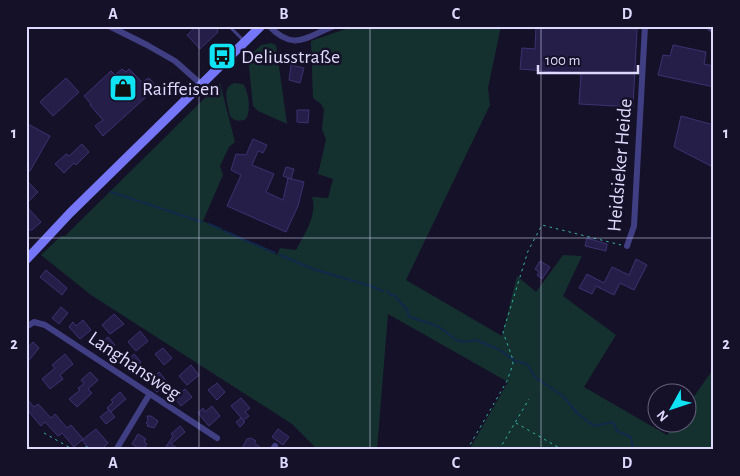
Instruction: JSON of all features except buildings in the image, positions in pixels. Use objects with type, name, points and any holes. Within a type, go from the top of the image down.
[{"type":"main road","points":[[26,260],[77,207],[261,26]]},
{"type":"street","points":[[109,26],[175,61],[202,85]]},
{"type":"street","points":[[269,26],[283,39],[295,41],[334,26]]},
{"type":"street","name":"Heidsieker Heide","points":[[627,246],[634,226],[645,26]]},
{"type":"street","points":[[708,26],[714,31]]},
{"type":"street","name":"Langhansweg","points":[[26,327],[34,322],[45,325],[216,438]]},
{"type":"street","points":[[116,450],[149,395]]},
{"type":"lane","points":[[229,26],[245,42]]},
{"type":"path","points":[[467,450],[508,381],[513,364],[502,332],[528,251],[542,225],[627,246]]},
{"type":"path","points":[[499,450],[529,399]]},
{"type":"path","points":[[515,422],[563,450]]},
{"type":"path","points":[[44,433],[74,450]]},
{"type":"path","points":[[80,450],[83,447],[88,447]]},
{"type":"green space","points":[[354,26],[501,26],[488,88],[490,105],[406,280],[502,336],[517,276],[536,292],[563,255],[582,256],[563,296],[616,335],[584,387],[648,424],[648,434],[698,434],[698,391],[714,368],[714,450],[469,450],[508,382],[388,314],[377,450],[318,450],[292,424],[91,295],[41,255],[61,236],[65,236],[220,83],[235,142],[229,147],[220,166],[223,175],[203,221],[277,255],[280,248],[296,250],[312,217],[312,197],[328,198],[333,179],[318,174],[326,140],[322,129],[324,110],[321,104],[313,98],[311,41]]},
{"type":"green space","points":[[271,43],[276,45],[287,124],[258,111],[253,106],[248,57],[261,45]]},
{"type":"green space","points":[[234,83],[243,84],[248,96],[249,106],[246,119],[235,120],[230,116],[226,92],[230,85]]},
{"type":"waterway","points":[[111,192],[202,222]]},
{"type":"waterway","points":[[209,224],[221,229]]},
{"type":"waterway","points":[[224,231],[275,253]]},
{"type":"waterway","points":[[280,255],[313,269],[383,291]]},
{"type":"waterway","points":[[387,291],[394,295],[408,311],[408,316],[440,328],[456,340],[468,342],[476,340],[500,350],[515,361],[527,364],[536,378],[563,396],[577,413],[594,426],[613,422],[617,431],[631,437],[633,448],[641,450]]},
{"type":"place","name":"Deliusstraße","points":[[222,56]]},
{"type":"place","name":"Raiffeisen","points":[[123,88]]}]
